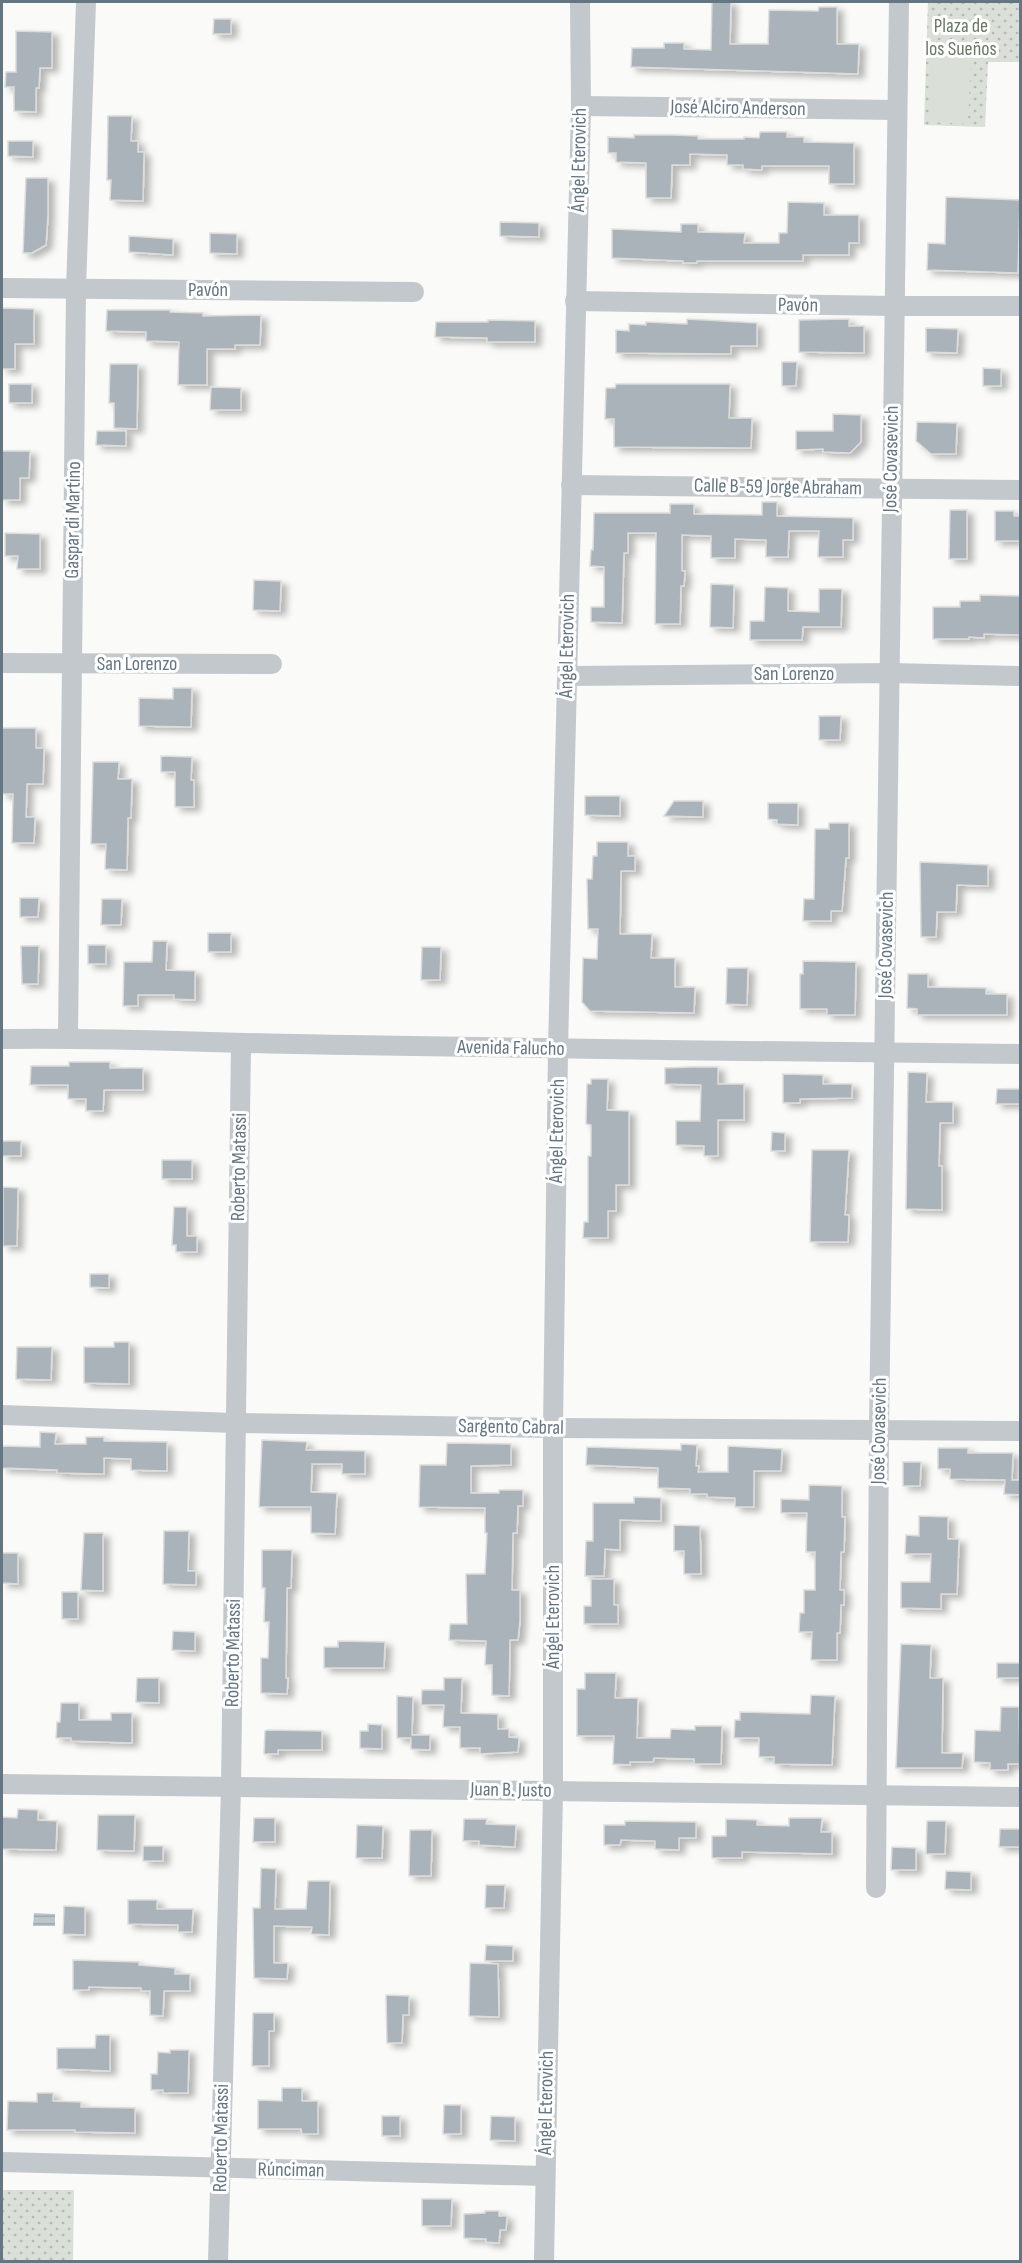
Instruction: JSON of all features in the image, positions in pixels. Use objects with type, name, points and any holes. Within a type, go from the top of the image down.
[{"type":"street","name":"Gaspar di Martino","points":[[68,1038],[70,663],[76,289],[86,2]]},
{"type":"street","name":"Ángel Eterovich","points":[[544,2262],[553,1791],[558,1049],[580,106],[580,2]]},
{"type":"street","name":"José Covasevich","points":[[876,1888],[879,1429],[899,2]]},
{"type":"street","name":"José Alciro Anderson","points":[[580,106],[896,110]]},
{"type":"street","name":"Pavón","points":[[2,288],[414,292]]},
{"type":"street","name":"Pavón","points":[[575,301],[1020,306]]},
{"type":"street","name":"Calle B-59 Jorge Abraham","points":[[571,485],[1020,490]]},
{"type":"street","name":"San Lorenzo","points":[[2,663],[272,664]]},
{"type":"street","name":"San Lorenzo","points":[[567,676],[890,673],[1020,676]]},
{"type":"street","name":"Avenida Falucho","points":[[2,1039],[68,1038],[241,1044],[1020,1054]]},
{"type":"street","name":"Roberto Matassi","points":[[218,2262],[231,1787],[241,1044]]},
{"type":"street","name":"Sargento Cabral","points":[[2,1415],[235,1423],[1020,1431]]},
{"type":"street","name":"Juan B. Justo","points":[[2,1784],[1020,1797]]},
{"type":"street","name":"Rúnciman","points":[[2,2162],[544,2176]]},
{"type":"green space","name":"Plaza de los Sueños","points":[[928,2],[1020,2],[1020,62],[988,62],[985,127],[924,125]]},
{"type":"green space","points":[[933,51],[971,52],[968,124],[929,122]]},
{"type":"green space","points":[[2,2190],[74,2190],[73,2261],[2,2261]]},
{"type":"shaded area","points":[[34,1913],[55,1914],[55,1926],[33,1926]]},
{"type":"building","points":[[712,2],[731,2],[730,44],[768,44],[769,10],[818,11],[819,7],[837,7],[837,44],[859,44],[858,74],[631,67],[632,48],[664,48],[664,43],[684,43],[684,49],[711,50]]},
{"type":"building","points":[[214,19],[231,19],[231,34],[213,34]]},
{"type":"building","points":[[16,31],[52,32],[52,68],[40,68],[39,88],[36,88],[36,112],[14,111],[14,87],[5,87],[6,72],[16,72]]},
{"type":"building","points":[[108,116],[132,116],[131,141],[138,141],[138,152],[144,152],[143,201],[110,200],[111,180],[107,180]]},
{"type":"building","points":[[760,132],[787,132],[787,137],[804,137],[804,142],[854,143],[854,184],[829,184],[829,166],[762,166],[762,170],[743,169],[743,165],[727,165],[727,155],[690,154],[690,165],[672,165],[671,198],[646,198],[646,163],[616,162],[616,153],[608,153],[608,137],[634,138],[634,135],[672,135],[698,136],[698,139],[744,139],[744,137],[759,138]]},
{"type":"building","points":[[8,141],[33,141],[33,157],[8,156]]},
{"type":"building","points":[[26,178],[48,178],[46,245],[32,253],[23,253]]},
{"type":"building","points":[[946,197],[1020,200],[1018,273],[927,270],[928,243],[945,244]]},
{"type":"building","points":[[788,202],[824,203],[824,215],[859,215],[859,243],[849,243],[849,255],[803,255],[803,261],[683,263],[683,261],[612,258],[612,229],[681,232],[681,224],[698,224],[698,232],[745,233],[744,243],[779,243],[779,233],[787,233]]},
{"type":"building","points":[[500,222],[539,223],[539,237],[500,236]]},
{"type":"building","points":[[210,233],[237,234],[237,254],[210,253]]},
{"type":"building","points":[[129,236],[173,239],[173,255],[129,252]]},
{"type":"building","points":[[2,308],[34,309],[34,344],[15,344],[15,369],[2,369]]},
{"type":"building","points":[[107,310],[170,310],[170,312],[203,313],[203,316],[261,315],[260,345],[235,345],[235,349],[207,349],[207,385],[178,385],[179,342],[146,341],[146,332],[106,331]]},
{"type":"building","points":[[687,319],[757,323],[757,346],[731,346],[731,354],[616,353],[616,330],[629,331],[629,324],[646,325],[646,322],[687,324]]},
{"type":"building","points":[[849,319],[849,326],[864,326],[864,353],[799,352],[799,320]]},
{"type":"building","points":[[488,320],[535,321],[535,342],[487,342],[487,338],[435,337],[436,322],[488,322]]},
{"type":"building","points":[[926,328],[958,329],[957,353],[926,352]]},
{"type":"building","points":[[782,362],[797,362],[796,386],[782,386]]},
{"type":"building","points":[[110,364],[138,364],[137,429],[114,428],[114,403],[109,403]]},
{"type":"building","points":[[983,368],[1001,369],[1001,386],[983,386]]},
{"type":"building","points":[[9,384],[32,384],[32,403],[9,403]]},
{"type":"building","points":[[616,384],[730,384],[729,418],[752,418],[751,448],[614,447],[614,419],[605,419],[606,388],[615,388]]},
{"type":"building","points":[[211,387],[241,388],[241,410],[210,410]]},
{"type":"building","points":[[833,414],[861,415],[861,442],[850,453],[823,452],[823,449],[796,450],[796,431],[833,431]]},
{"type":"building","points":[[917,422],[957,423],[956,454],[931,454],[916,441]]},
{"type":"building","points":[[97,431],[126,431],[126,446],[96,445]]},
{"type":"building","points":[[2,451],[30,451],[29,478],[20,478],[20,500],[2,500]]},
{"type":"building","points":[[762,502],[777,502],[777,516],[853,518],[853,540],[843,540],[843,557],[818,557],[819,531],[789,531],[788,557],[766,557],[766,540],[735,539],[735,558],[711,558],[711,536],[682,535],[682,571],[685,571],[684,586],[681,586],[680,624],[655,624],[656,533],[628,533],[628,553],[624,553],[622,623],[591,622],[591,607],[604,607],[604,567],[590,566],[594,513],[670,513],[670,504],[694,504],[694,514],[762,515]]},
{"type":"building","points":[[950,510],[967,510],[967,559],[949,559]]},
{"type":"building","points":[[995,511],[1014,511],[1014,516],[1020,516],[1020,541],[995,541]]},
{"type":"building","points":[[5,533],[40,534],[40,569],[17,569],[18,556],[5,556]]},
{"type":"building","points":[[254,580],[281,581],[280,611],[253,610]]},
{"type":"building","points":[[711,584],[734,585],[733,628],[710,627]]},
{"type":"building","points":[[765,587],[788,588],[788,611],[819,612],[819,589],[842,589],[841,627],[803,627],[802,640],[750,640],[750,621],[764,621]]},
{"type":"building","points":[[980,595],[1020,596],[1020,635],[984,634],[984,638],[933,639],[933,607],[960,607],[960,601],[980,601]]},
{"type":"building","points":[[173,688],[192,688],[191,727],[139,726],[139,698],[173,699]]},
{"type":"building","points":[[819,716],[841,716],[840,740],[819,740]]},
{"type":"building","points":[[2,728],[36,728],[36,748],[44,748],[43,784],[27,784],[26,817],[35,817],[34,843],[12,843],[13,794],[2,794]]},
{"type":"building","points":[[161,756],[192,757],[191,780],[194,780],[194,807],[175,807],[175,772],[161,772]]},
{"type":"building","points":[[93,762],[119,762],[118,779],[132,779],[131,818],[128,818],[127,870],[105,869],[106,844],[91,844]]},
{"type":"building","points":[[585,796],[620,796],[620,816],[585,815]]},
{"type":"building","points":[[674,801],[703,801],[703,817],[664,816]]},
{"type":"building","points":[[768,803],[798,803],[798,825],[777,824],[777,820],[768,819]]},
{"type":"building","points":[[829,823],[849,823],[849,858],[846,858],[842,911],[831,911],[831,921],[803,921],[804,899],[814,899],[815,829],[829,829]]},
{"type":"building","points":[[597,842],[628,842],[628,856],[635,856],[635,871],[621,871],[620,934],[652,934],[651,958],[675,958],[675,987],[695,987],[694,1013],[590,1011],[582,1002],[583,958],[597,959],[598,929],[588,929],[587,879],[592,879],[593,856],[597,856]]},
{"type":"building","points":[[920,862],[988,865],[988,886],[957,885],[956,912],[937,912],[936,937],[921,937]]},
{"type":"building","points":[[20,898],[39,898],[38,917],[20,917]]},
{"type":"building","points":[[102,899],[122,899],[121,925],[101,925]]},
{"type":"building","points":[[208,933],[231,933],[231,952],[208,952]]},
{"type":"building","points":[[153,941],[167,941],[166,970],[195,971],[195,1000],[174,999],[174,995],[138,995],[138,1006],[123,1006],[124,962],[152,962]]},
{"type":"building","points":[[88,945],[106,945],[106,964],[88,964]]},
{"type":"building","points":[[21,946],[39,946],[38,984],[22,984]]},
{"type":"building","points":[[422,947],[441,947],[440,980],[421,980]]},
{"type":"building","points":[[803,961],[856,962],[855,1015],[827,1015],[827,1009],[800,1009],[800,974],[803,974]]},
{"type":"building","points":[[727,968],[748,968],[747,1005],[726,1004]]},
{"type":"building","points":[[908,974],[928,974],[928,987],[986,988],[986,994],[1007,994],[1007,1015],[917,1015],[917,1009],[907,1008]]},
{"type":"building","points":[[69,1062],[110,1062],[110,1068],[143,1068],[143,1090],[104,1090],[103,1111],[86,1111],[86,1099],[68,1099],[68,1085],[30,1085],[31,1066],[69,1066]]},
{"type":"building","points":[[718,1067],[718,1084],[744,1084],[744,1120],[718,1120],[718,1156],[704,1156],[704,1146],[676,1145],[676,1121],[700,1121],[701,1085],[665,1084],[665,1068]]},
{"type":"building","points":[[908,1072],[927,1073],[926,1102],[953,1102],[953,1123],[940,1123],[939,1166],[942,1166],[942,1210],[906,1209]]},
{"type":"building","points":[[783,1074],[823,1075],[823,1084],[852,1084],[852,1098],[800,1099],[800,1103],[783,1103]]},
{"type":"building","points":[[591,1079],[608,1079],[607,1110],[629,1111],[629,1185],[616,1185],[616,1211],[608,1211],[608,1238],[583,1238],[584,1222],[588,1222],[588,1156],[591,1156],[591,1125],[586,1124],[587,1084],[591,1084]]},
{"type":"building","points":[[997,1089],[1020,1089],[1020,1104],[996,1104]]},
{"type":"building","points":[[772,1132],[785,1133],[785,1151],[771,1151]]},
{"type":"building","points":[[2,1141],[21,1141],[21,1156],[2,1156]]},
{"type":"building","points":[[812,1150],[849,1150],[845,1215],[849,1215],[848,1242],[810,1242]]},
{"type":"building","points":[[162,1160],[192,1160],[192,1179],[162,1179]]},
{"type":"building","points":[[3,1187],[18,1188],[17,1246],[3,1246]]},
{"type":"building","points":[[174,1207],[187,1207],[187,1236],[197,1236],[197,1252],[176,1252],[176,1245],[172,1245]]},
{"type":"building","points":[[90,1274],[109,1274],[109,1288],[90,1287]]},
{"type":"building","points":[[114,1342],[129,1342],[129,1384],[84,1383],[84,1347],[114,1347]]},
{"type":"building","points":[[17,1347],[52,1347],[51,1380],[16,1379]]},
{"type":"building","points":[[40,1432],[56,1433],[55,1444],[86,1444],[86,1437],[104,1437],[104,1441],[167,1442],[167,1471],[131,1470],[131,1459],[104,1458],[104,1474],[2,1468],[2,1446],[40,1447]]},
{"type":"building","points":[[262,1440],[307,1442],[306,1450],[365,1451],[365,1474],[342,1474],[342,1464],[312,1464],[311,1492],[337,1493],[335,1534],[311,1533],[311,1507],[259,1507]]},
{"type":"building","points":[[447,1443],[511,1444],[511,1465],[471,1466],[471,1493],[523,1490],[523,1506],[518,1506],[517,1533],[513,1533],[512,1590],[520,1590],[520,1620],[518,1640],[510,1640],[509,1696],[492,1695],[492,1665],[485,1665],[486,1641],[449,1640],[450,1624],[467,1624],[466,1574],[485,1574],[487,1533],[485,1533],[485,1508],[419,1507],[420,1465],[446,1465]]},
{"type":"building","points":[[681,1444],[697,1445],[698,1472],[728,1472],[728,1446],[782,1449],[781,1471],[754,1471],[754,1507],[735,1507],[735,1498],[690,1494],[690,1489],[658,1488],[658,1468],[586,1465],[587,1447],[681,1450]]},
{"type":"building","points":[[938,1448],[968,1448],[968,1453],[1013,1453],[1012,1480],[1020,1480],[1020,1495],[1004,1494],[1005,1480],[950,1479],[950,1469],[938,1469]]},
{"type":"building","points":[[903,1462],[921,1462],[920,1486],[903,1486]]},
{"type":"building","points":[[809,1485],[842,1486],[842,1517],[845,1517],[840,1590],[844,1590],[844,1605],[841,1605],[840,1633],[837,1633],[837,1660],[811,1660],[812,1632],[799,1632],[800,1613],[804,1613],[804,1590],[815,1590],[815,1552],[806,1552],[807,1513],[781,1513],[781,1499],[809,1500]]},
{"type":"building","points":[[634,1497],[661,1498],[661,1521],[620,1520],[620,1550],[605,1549],[604,1576],[585,1576],[586,1541],[593,1541],[593,1503],[634,1503]]},
{"type":"building","points":[[919,1516],[948,1517],[948,1539],[959,1539],[957,1594],[941,1594],[941,1609],[901,1608],[901,1582],[930,1582],[931,1554],[905,1554],[906,1535],[919,1536]]},
{"type":"building","points":[[674,1525],[700,1526],[701,1574],[684,1574],[684,1551],[674,1551]]},
{"type":"building","points":[[164,1531],[189,1531],[188,1571],[196,1571],[196,1585],[163,1584]]},
{"type":"building","points":[[84,1533],[103,1533],[103,1591],[81,1590]]},
{"type":"building","points":[[262,1550],[292,1550],[291,1588],[287,1588],[287,1694],[261,1693],[261,1658],[268,1658],[269,1622],[264,1622],[265,1588],[262,1588]]},
{"type":"building","points":[[2,1553],[18,1553],[18,1584],[2,1583]]},
{"type":"building","points":[[591,1579],[614,1579],[614,1605],[618,1605],[618,1624],[584,1624],[584,1606],[591,1606]]},
{"type":"building","points":[[62,1592],[78,1592],[78,1619],[62,1619]]},
{"type":"building","points":[[173,1631],[195,1632],[195,1651],[172,1650]]},
{"type":"building","points":[[338,1641],[385,1642],[384,1668],[324,1668],[324,1647],[338,1647]]},
{"type":"building","points":[[901,1644],[931,1645],[930,1678],[943,1678],[942,1753],[963,1753],[962,1768],[896,1768]]},
{"type":"building","points":[[997,1663],[1020,1663],[1020,1678],[997,1678]]},
{"type":"building","points":[[585,1673],[616,1673],[615,1698],[638,1698],[637,1738],[670,1738],[671,1729],[695,1730],[695,1726],[722,1726],[721,1764],[694,1764],[694,1759],[654,1758],[653,1762],[630,1762],[630,1765],[613,1764],[614,1736],[577,1736],[577,1689],[585,1689]]},
{"type":"building","points":[[137,1678],[159,1678],[159,1703],[136,1702]]},
{"type":"building","points":[[444,1678],[462,1678],[461,1713],[498,1714],[498,1729],[509,1729],[509,1737],[519,1738],[518,1752],[480,1754],[480,1748],[460,1748],[460,1727],[443,1727],[444,1705],[421,1705],[422,1690],[444,1690]]},
{"type":"building","points":[[811,1695],[835,1696],[832,1765],[774,1764],[774,1757],[759,1757],[759,1738],[734,1738],[735,1720],[740,1720],[740,1712],[810,1714]]},
{"type":"building","points":[[397,1696],[413,1697],[412,1735],[430,1735],[430,1750],[411,1749],[411,1738],[397,1738]]},
{"type":"building","points":[[61,1703],[79,1703],[79,1720],[111,1720],[111,1713],[132,1713],[132,1743],[71,1741],[71,1738],[56,1738]]},
{"type":"building","points":[[1001,1707],[1019,1707],[1020,1764],[1008,1764],[1008,1770],[990,1770],[990,1763],[974,1762],[975,1730],[1000,1731]]},
{"type":"building","points":[[368,1724],[382,1725],[382,1749],[360,1748],[360,1731],[368,1731]]},
{"type":"building","points":[[265,1731],[322,1731],[322,1750],[278,1750],[278,1754],[264,1754]]},
{"type":"building","points":[[18,1809],[38,1810],[38,1820],[57,1821],[56,1850],[2,1849],[2,1817],[17,1818]]},
{"type":"building","points":[[98,1815],[135,1815],[134,1851],[97,1850]]},
{"type":"building","points":[[254,1818],[275,1818],[275,1842],[253,1842]]},
{"type":"building","points":[[789,1818],[822,1818],[821,1832],[832,1832],[832,1854],[742,1852],[742,1858],[712,1858],[712,1836],[726,1836],[726,1819],[757,1820],[757,1825],[789,1826]]},
{"type":"building","points":[[464,1819],[487,1819],[486,1824],[516,1825],[515,1847],[479,1845],[479,1841],[463,1841]]},
{"type":"building","points":[[625,1821],[696,1822],[696,1838],[679,1838],[679,1850],[655,1849],[655,1841],[621,1840],[620,1845],[604,1845],[604,1825],[625,1825]]},
{"type":"building","points":[[927,1821],[946,1821],[945,1854],[926,1854]]},
{"type":"building","points":[[357,1825],[383,1826],[382,1858],[356,1858]]},
{"type":"building","points":[[1000,1829],[1020,1829],[1020,1847],[999,1847]]},
{"type":"building","points":[[410,1830],[432,1830],[431,1876],[409,1876]]},
{"type":"building","points":[[143,1846],[163,1846],[163,1861],[143,1861]]},
{"type":"building","points":[[892,1847],[916,1848],[916,1870],[891,1870]]},
{"type":"building","points":[[261,1868],[276,1869],[275,1909],[306,1909],[308,1881],[330,1881],[329,1935],[311,1934],[312,1927],[274,1926],[274,1963],[288,1963],[287,1979],[254,1978],[253,1908],[260,1908]]},
{"type":"building","points":[[946,1871],[971,1872],[971,1890],[945,1889]]},
{"type":"building","points":[[486,1885],[505,1885],[504,1908],[485,1908]]},
{"type":"building","points":[[128,1900],[157,1900],[157,1909],[193,1909],[192,1932],[178,1932],[178,1925],[128,1924]]},
{"type":"building","points":[[64,1906],[85,1907],[85,1935],[63,1934]]},
{"type":"building","points":[[486,1945],[513,1946],[513,1961],[485,1961]]},
{"type":"building","points":[[73,1960],[139,1962],[139,1965],[175,1968],[175,1974],[190,1974],[190,1991],[164,1991],[163,2016],[150,2015],[150,1991],[141,1991],[141,1988],[89,1987],[89,1990],[73,1990]]},
{"type":"building","points":[[470,1963],[498,1964],[499,2017],[469,2016]]},
{"type":"building","points":[[386,1995],[409,1996],[409,2015],[403,2015],[402,2043],[387,2043]]},
{"type":"building","points":[[253,2013],[274,2013],[274,2031],[269,2031],[269,2066],[252,2066]]},
{"type":"building","points":[[96,2035],[110,2035],[110,2071],[57,2069],[57,2048],[95,2048]]},
{"type":"building","points":[[170,2050],[189,2050],[188,2093],[163,2093],[163,2090],[151,2090],[151,2074],[157,2074],[158,2052],[170,2053]]},
{"type":"building","points":[[282,2088],[302,2088],[302,2101],[318,2101],[318,2134],[302,2134],[301,2129],[258,2129],[258,2100],[282,2101]]},
{"type":"building","points":[[37,2093],[53,2093],[53,2101],[81,2102],[81,2107],[135,2108],[135,2133],[7,2130],[8,2101],[37,2102]]},
{"type":"building","points":[[444,2105],[461,2105],[461,2134],[443,2134]]},
{"type":"building","points":[[382,2116],[400,2116],[400,2136],[382,2136]]},
{"type":"building","points":[[491,2116],[515,2117],[515,2141],[490,2140]]},
{"type":"building","points":[[422,2199],[452,2199],[451,2226],[422,2226]]},
{"type":"building","points":[[485,2211],[499,2211],[499,2216],[507,2216],[506,2230],[500,2230],[499,2243],[486,2242],[486,2239],[464,2238],[464,2214],[485,2213]]}]
